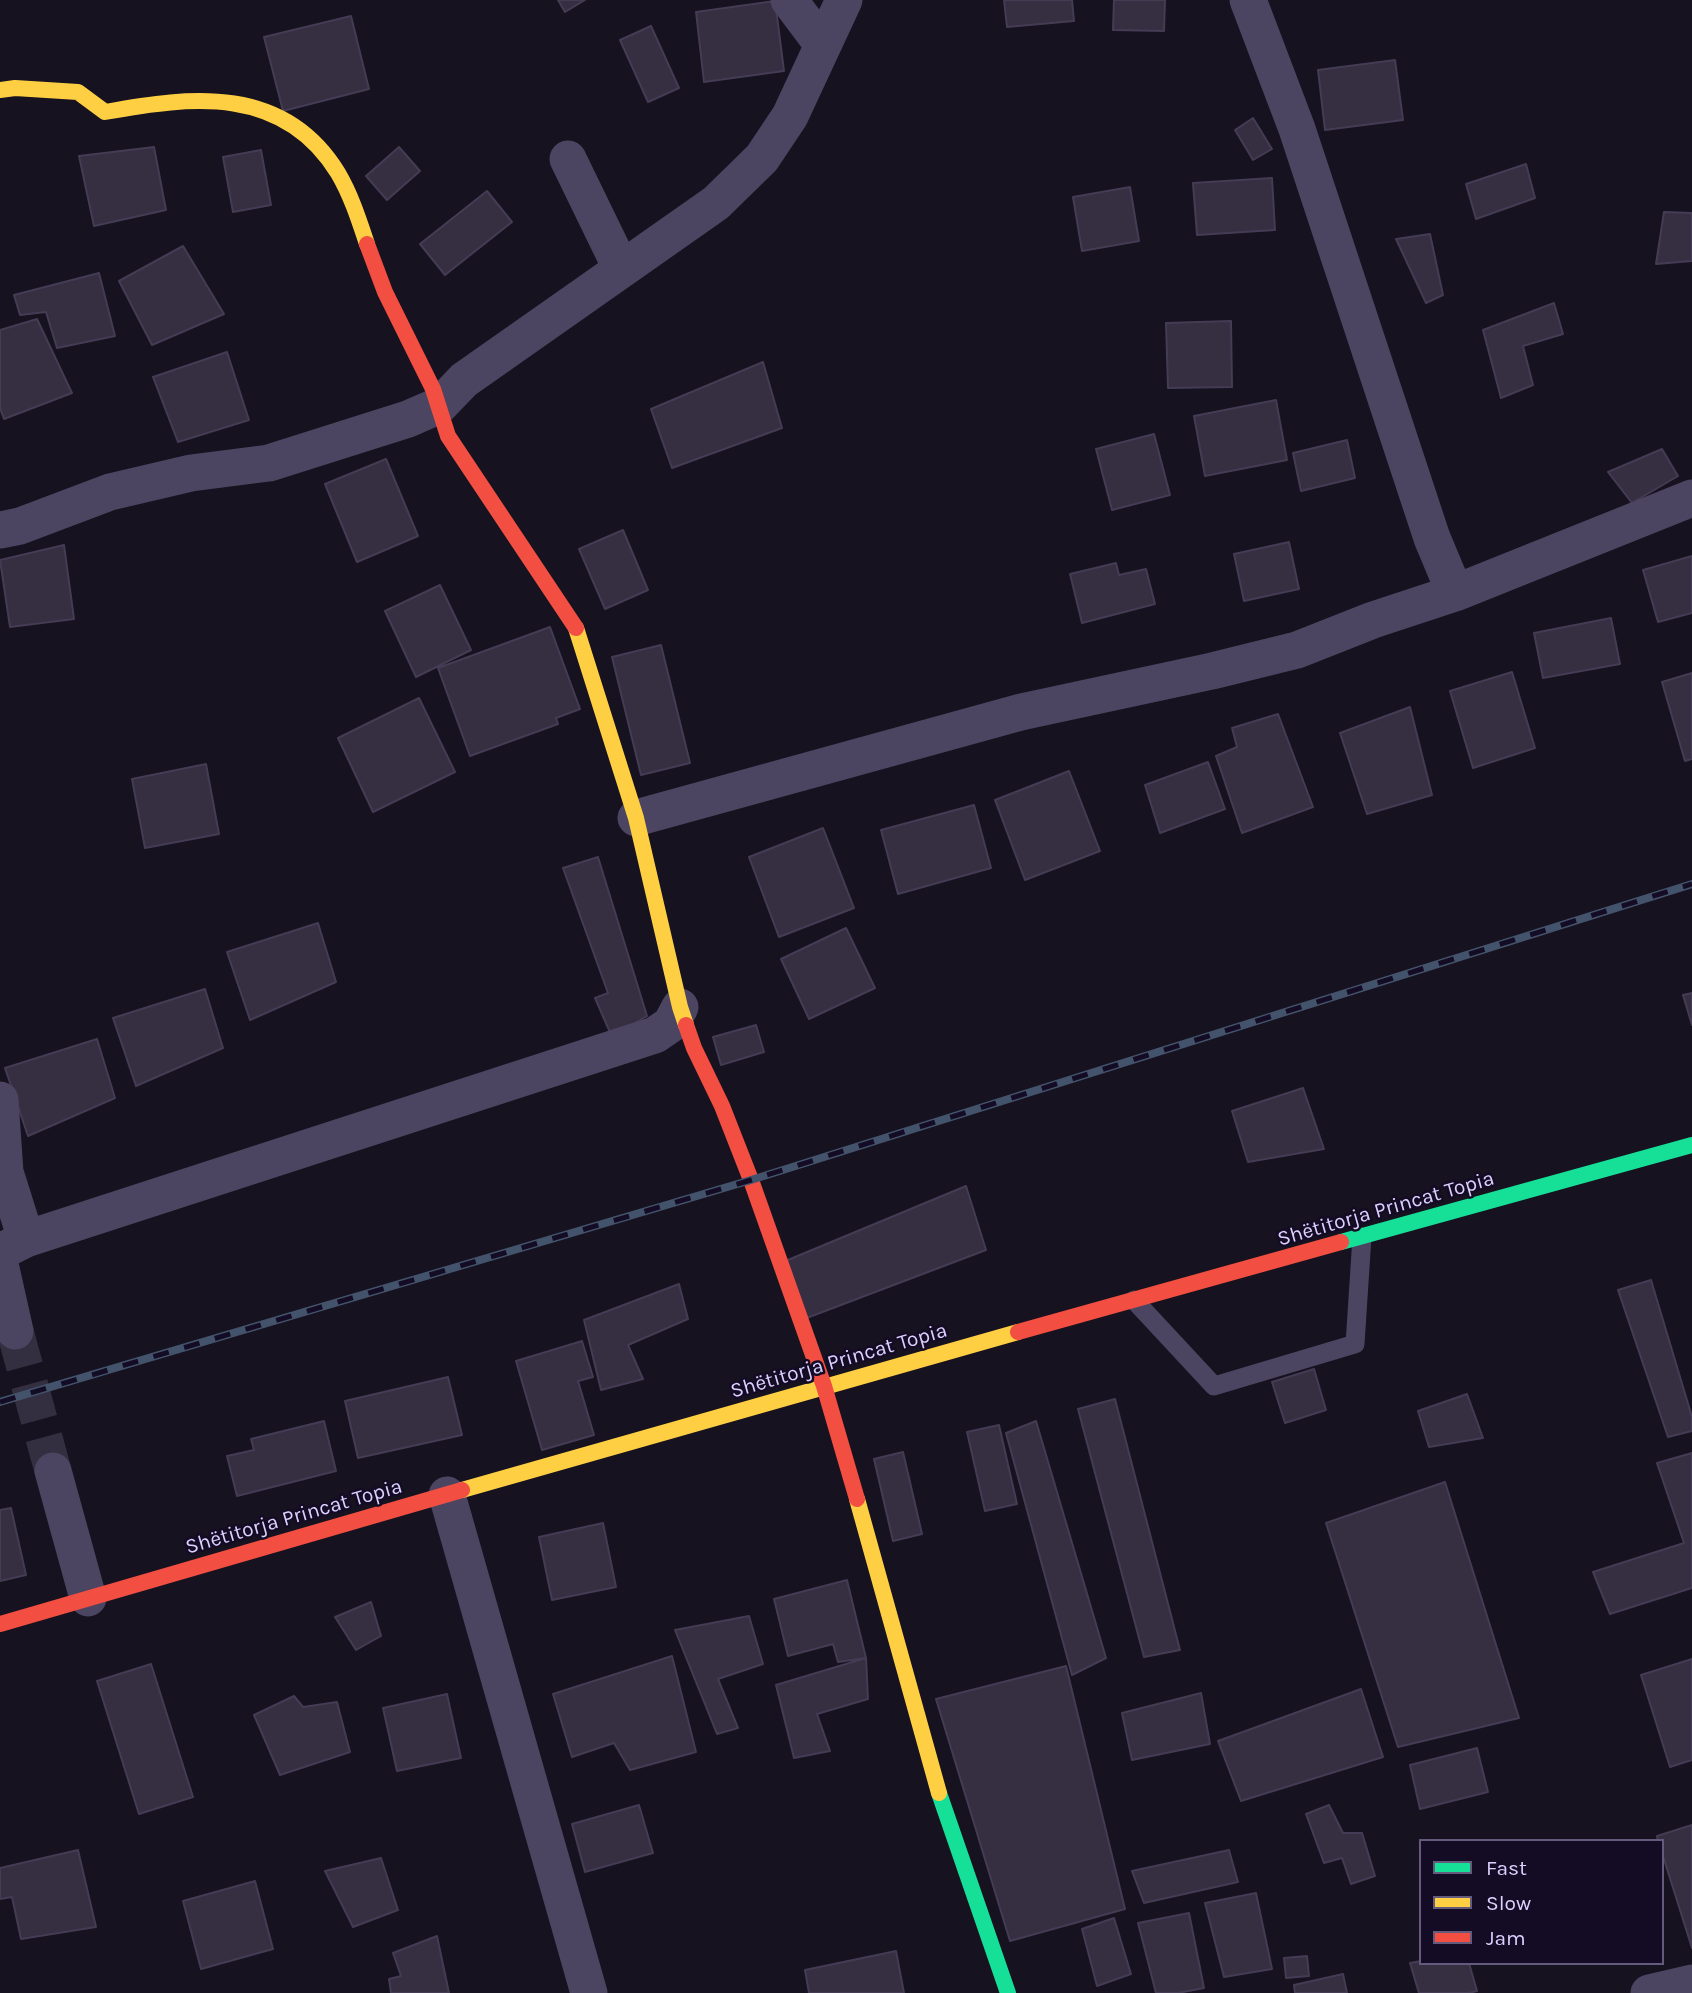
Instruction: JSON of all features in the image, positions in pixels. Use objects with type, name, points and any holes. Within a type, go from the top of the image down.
[{"type":"street","points":[[789,0],[822,44]]},
{"type":"street","points":[[0,530],[20,526],[110,492],[191,473],[269,463],[408,419],[440,405],[464,380],[716,203],[762,158],[790,116],[844,0]]},
{"type":"street","points":[[1248,0],[1297,129],[1432,538],[1455,593]]},
{"type":"street","points":[[0,90],[15,88],[78,92],[105,112],[191,99],[223,99],[261,108],[279,116],[303,133],[324,154],[342,179],[361,222],[379,276],[440,405],[448,436],[578,631],[636,818],[680,1007],[694,1048],[722,1106],[751,1180],[824,1386],[935,1782],[1008,1993]]},
{"type":"street","points":[[568,159],[621,268]]},
{"type":"street","points":[[636,818],[1021,712],[1297,650],[1373,620],[1455,593],[1692,498]]},
{"type":"street","points":[[0,1100],[13,1246],[655,1035],[671,1024],[680,1007]]},
{"type":"street","points":[[655,1035],[675,1039],[694,1048]]},
{"type":"street","name":"Shëtitorja Princat Topia","points":[[0,1624],[824,1386],[1692,1145]]},
{"type":"street","points":[[0,1264],[15,1331]]},
{"type":"street","points":[[53,1471],[88,1598]]},
{"type":"street","points":[[447,1495],[589,1993]]},
{"type":"street","points":[[1648,1993],[1692,1983]]},
{"type":"lane","points":[[1134,1300],[1214,1386],[1355,1344],[1362,1237]]},
{"type":"building","points":[[558,0],[585,0],[565,12]]},
{"type":"building","points":[[1004,0],[1072,0],[1074,21],[1007,27]]},
{"type":"building","points":[[1114,0],[1165,0],[1164,31],[1113,30]]},
{"type":"building","points":[[775,1],[784,71],[704,82],[696,12]]},
{"type":"building","points":[[351,16],[369,89],[283,111],[264,37]]},
{"type":"building","points":[[651,26],[679,88],[648,102],[620,40]]},
{"type":"building","points":[[1395,60],[1403,120],[1325,130],[1318,70]]},
{"type":"building","points":[[1253,118],[1272,149],[1253,160],[1235,130]]},
{"type":"building","points":[[154,147],[166,210],[94,226],[79,156]]},
{"type":"building","points":[[399,147],[420,171],[387,200],[366,176]]},
{"type":"building","points":[[261,150],[271,205],[233,212],[223,157]]},
{"type":"building","points":[[1526,164],[1535,198],[1476,219],[1466,184]]},
{"type":"building","points":[[1272,178],[1275,230],[1197,235],[1193,183]]},
{"type":"building","points":[[1130,187],[1139,241],[1082,251],[1073,197]]},
{"type":"building","points":[[487,191],[512,222],[445,275],[420,244]]},
{"type":"building","points":[[1664,212],[1692,213],[1692,261],[1656,264]]},
{"type":"building","points":[[1430,234],[1443,295],[1426,303],[1396,239]]},
{"type":"building","points":[[183,246],[224,314],[152,345],[119,281]]},
{"type":"building","points":[[99,273],[115,336],[57,348],[46,312],[20,315],[14,295]]},
{"type":"building","points":[[1554,303],[1563,334],[1523,346],[1533,385],[1501,398],[1483,330]]},
{"type":"building","points":[[37,319],[72,393],[4,419],[0,408],[0,330]]},
{"type":"building","points":[[1231,321],[1232,387],[1168,388],[1166,323]]},
{"type":"building","points":[[227,352],[249,420],[178,442],[153,377]]},
{"type":"building","points":[[763,362],[782,428],[672,468],[651,409]]},
{"type":"building","points":[[1276,400],[1287,460],[1205,476],[1194,416]]},
{"type":"building","points":[[1154,434],[1170,495],[1112,510],[1096,449]]},
{"type":"building","points":[[1347,440],[1355,478],[1301,491],[1293,453]]},
{"type":"building","points":[[1662,449],[1678,476],[1632,503],[1608,472]]},
{"type":"building","points":[[386,459],[418,536],[357,562],[325,484]]},
{"type":"building","points":[[623,530],[648,590],[605,609],[579,549]]},
{"type":"building","points":[[1289,542],[1299,589],[1244,601],[1234,554]]},
{"type":"building","points":[[64,545],[74,619],[10,627],[0,560]]},
{"type":"building","points":[[1692,556],[1692,613],[1658,622],[1643,570]]},
{"type":"building","points":[[1116,563],[1119,575],[1146,569],[1155,604],[1082,623],[1070,574]]},
{"type":"building","points":[[440,585],[471,650],[416,677],[385,611]]},
{"type":"building","points":[[1611,618],[1620,664],[1543,678],[1534,633]]},
{"type":"building","points":[[550,627],[580,709],[556,718],[558,724],[470,756],[438,668]]},
{"type":"building","points":[[661,645],[690,763],[641,775],[612,657]]},
{"type":"building","points":[[1512,672],[1535,748],[1473,768],[1450,691]]},
{"type":"building","points":[[1692,673],[1692,759],[1685,761],[1662,682]]},
{"type":"building","points":[[419,698],[455,772],[373,812],[338,738]]},
{"type":"building","points":[[1410,707],[1432,795],[1367,814],[1340,733]]},
{"type":"building","points":[[1278,714],[1313,807],[1242,833],[1216,756],[1237,747],[1232,728]]},
{"type":"building","points":[[1208,762],[1225,809],[1160,833],[1145,785]]},
{"type":"building","points":[[206,764],[219,834],[145,848],[132,779]]},
{"type":"building","points":[[1069,771],[1100,851],[1025,880],[995,800]]},
{"type":"building","points":[[974,805],[991,868],[898,894],[881,830]]},
{"type":"building","points":[[823,828],[854,908],[779,937],[749,857]]},
{"type":"building","points":[[598,857],[647,1016],[612,1037],[595,998],[608,993],[563,868]]},
{"type":"building","points":[[318,923],[336,982],[250,1020],[227,952]]},
{"type":"building","points":[[846,928],[875,988],[809,1019],[781,959]]},
{"type":"building","points":[[205,989],[223,1048],[136,1086],[113,1018]]},
{"type":"building","points":[[1692,993],[1692,1025],[1683,995]]},
{"type":"building","points":[[756,1025],[764,1052],[721,1065],[713,1037]]},
{"type":"building","points":[[97,1039],[115,1098],[28,1136],[5,1068]]},
{"type":"building","points":[[1303,1088],[1324,1149],[1248,1162],[1232,1111]]},
{"type":"building","points":[[966,1186],[986,1250],[804,1319],[783,1262]]},
{"type":"building","points":[[1651,1280],[1692,1417],[1692,1431],[1668,1437],[1618,1290]]},
{"type":"building","points":[[679,1284],[688,1319],[628,1345],[643,1379],[601,1390],[584,1320]]},
{"type":"building","points":[[582,1341],[593,1377],[578,1381],[594,1435],[542,1450],[516,1361]]},
{"type":"building","points":[[1314,1369],[1326,1410],[1285,1423],[1272,1382]]},
{"type":"building","points":[[448,1377],[462,1435],[358,1458],[345,1401]]},
{"type":"building","points":[[1467,1394],[1483,1438],[1429,1447],[1418,1411]]},
{"type":"building","points":[[1115,1399],[1180,1650],[1144,1657],[1078,1409]]},
{"type":"building","points":[[324,1421],[336,1471],[237,1496],[227,1456],[254,1450],[251,1439]]},
{"type":"building","points":[[1036,1421],[1106,1658],[1072,1675],[1006,1433]]},
{"type":"building","points":[[999,1425],[1017,1504],[985,1511],[967,1432]]},
{"type":"building","points":[[903,1452],[922,1534],[893,1541],[874,1459]]},
{"type":"building","points":[[1692,1453],[1692,1588],[1610,1614],[1593,1572],[1684,1543],[1657,1463]]},
{"type":"building","points":[[1445,1482],[1519,1718],[1398,1747],[1326,1523]]},
{"type":"building","points":[[11,1508],[26,1575],[0,1581],[0,1510]]},
{"type":"building","points":[[603,1523],[616,1587],[552,1600],[539,1537]]},
{"type":"building","points":[[847,1580],[866,1658],[838,1662],[833,1644],[788,1656],[774,1599]]},
{"type":"building","points":[[371,1602],[381,1636],[356,1650],[335,1617]]},
{"type":"building","points":[[749,1616],[763,1664],[718,1679],[738,1728],[717,1734],[675,1630]]},
{"type":"building","points":[[672,1656],[696,1752],[630,1770],[614,1743],[572,1757],[553,1694]]},
{"type":"building","points":[[866,1658],[868,1699],[817,1714],[830,1751],[794,1758],[776,1685]]},
{"type":"building","points":[[1692,1659],[1692,1760],[1670,1767],[1641,1675]]},
{"type":"building","points":[[151,1664],[193,1797],[139,1814],[97,1681]]},
{"type":"building","points":[[1066,1666],[1125,1909],[1010,1941],[936,1699]]},
{"type":"building","points":[[1361,1689],[1383,1757],[1241,1801],[1218,1741]]},
{"type":"building","points":[[1201,1693],[1210,1744],[1132,1760],[1122,1713]]},
{"type":"building","points":[[447,1694],[461,1758],[397,1771],[383,1708]]},
{"type":"building","points":[[294,1696],[303,1707],[337,1702],[350,1752],[280,1775],[254,1715]]},
{"type":"building","points":[[1477,1748],[1488,1792],[1420,1809],[1410,1765]]},
{"type":"building","points":[[639,1805],[653,1853],[585,1872],[572,1824]]},
{"type":"building","points":[[1329,1805],[1343,1833],[1362,1833],[1375,1876],[1351,1884],[1342,1858],[1324,1863],[1306,1814]]},
{"type":"building","points":[[1692,1825],[1692,1948],[1664,1859],[1664,1839],[1658,1839],[1657,1836]]},
{"type":"building","points":[[78,1850],[96,1927],[21,1939],[12,1897],[0,1899],[0,1868]]},
{"type":"building","points":[[1229,1850],[1238,1882],[1144,1903],[1132,1871]]},
{"type":"building","points":[[381,1858],[398,1910],[353,1927],[325,1871]]},
{"type":"building","points":[[255,1881],[273,1949],[201,1969],[183,1901]]},
{"type":"building","points":[[1256,1893],[1272,1969],[1224,1977],[1205,1903]]},
{"type":"building","points":[[1189,1913],[1204,1988],[1178,1993],[1156,1993],[1138,1923]]},
{"type":"building","points":[[1114,1918],[1131,1974],[1097,1986],[1082,1929]]},
{"type":"building","points":[[437,1936],[449,1993],[391,1993],[389,1979],[401,1976],[393,1953]]},
{"type":"building","points":[[896,1951],[904,1993],[809,1993],[805,1970]]},
{"type":"building","points":[[1307,1956],[1309,1976],[1286,1978],[1284,1958]]},
{"type":"building","points":[[1410,1963],[1470,1965],[1477,1991],[1419,1993]]},
{"type":"building","points":[[1343,1974],[1347,1993],[1295,1993],[1294,1985]]},
{"type":"tunnel","points":[[15,1331],[53,1471]]},
{"type":"railway","points":[[0,1402],[751,1180],[1692,884]]},
{"type":"traffic: fast","points":[[1341,1242],[1692,1145]]},
{"type":"traffic: fast","points":[[939,1793],[1008,1993]]},
{"type":"traffic: slow","points":[[0,90],[15,88],[78,92],[105,112],[171,102],[203,101],[234,104],[263,111],[291,124],[316,144],[343,181],[367,244]]},
{"type":"traffic: slow","points":[[576,628],[636,818],[686,1025]]},
{"type":"traffic: slow","points":[[462,1490],[1018,1332]]},
{"type":"traffic: slow","points":[[857,1499],[939,1793]]},
{"type":"traffic: jam","points":[[367,244],[385,292],[433,389],[448,436],[576,628]]},
{"type":"traffic: jam","points":[[686,1025],[751,1180],[824,1386],[857,1499]]},
{"type":"traffic: jam","points":[[1018,1332],[1341,1242]]},
{"type":"traffic: jam","points":[[0,1624],[462,1490]]}]
